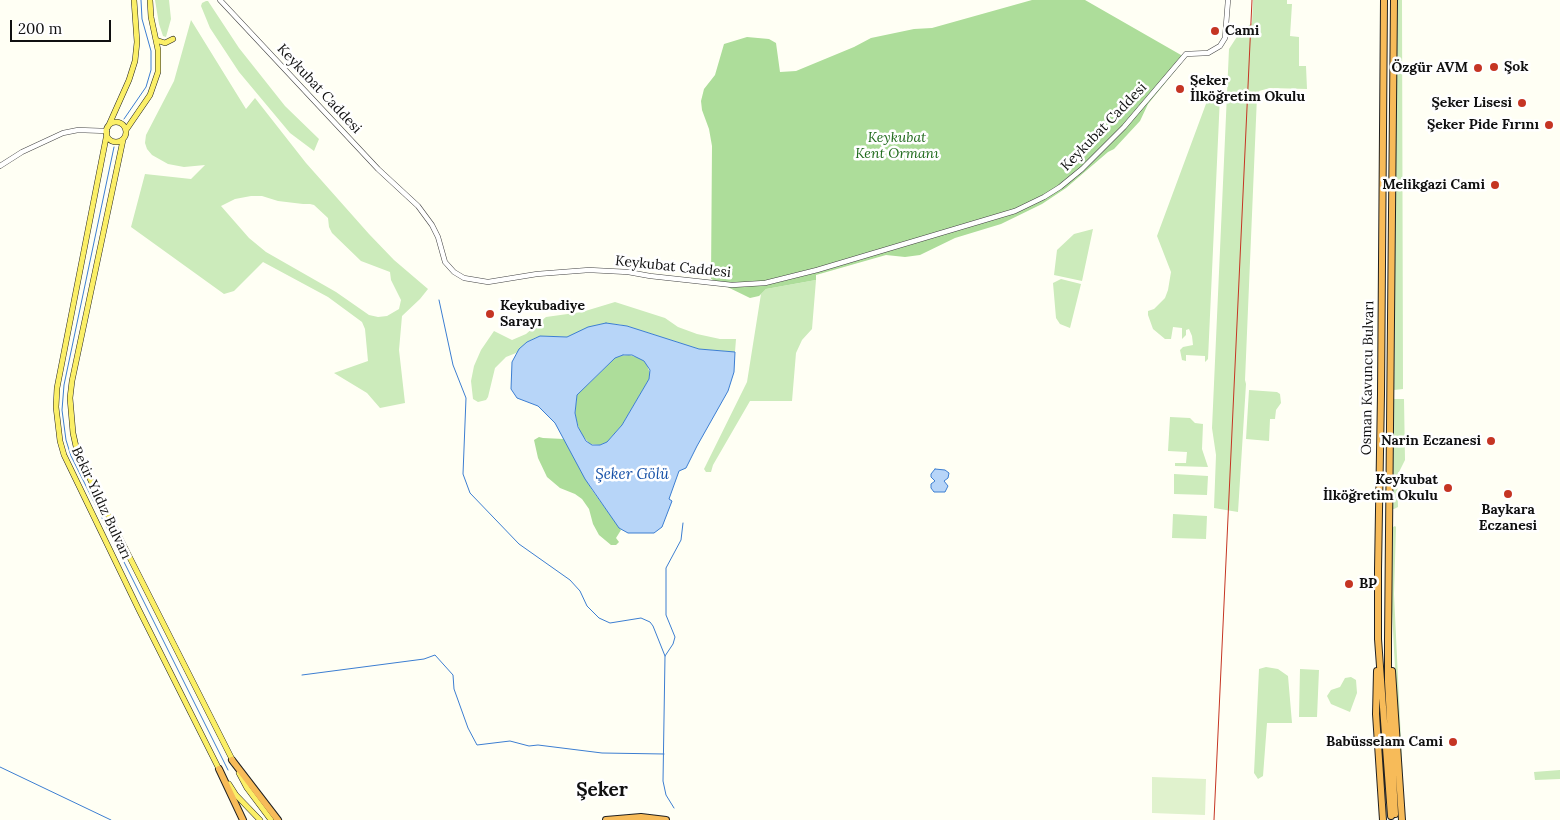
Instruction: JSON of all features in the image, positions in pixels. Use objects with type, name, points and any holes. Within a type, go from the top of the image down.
[{"type":"highway","name":"Osman Kavuncu Bulvarı","points":[[1384,0],[1382,384],[1378,639],[1399,817]]},
{"type":"highway","name":"Osman Kavuncu Bulvarı","points":[[1394,0],[1388,640],[1392,677],[1399,817]]},
{"type":"highway","points":[[1378,639],[1376,714],[1383,820]]},
{"type":"highway","points":[[232,760],[278,820]]},
{"type":"highway","points":[[219,769],[243,820]]},
{"type":"highway","points":[[606,820],[641,817],[666,820]]},
{"type":"main road","name":"Bekir Yıldız Bulvarı","points":[[134,0],[137,36],[135,61],[107,131],[57,388],[56,407],[60,441],[64,454],[139,610],[219,769],[236,795],[260,820]]},
{"type":"main road","points":[[126,130],[123,125],[117,122],[113,123],[107,131],[113,142],[123,140],[126,130],[147,100],[155,84],[159,60],[151,17],[150,0]]},
{"type":"main road","points":[[156,40],[166,43],[173,39]]},
{"type":"main road","name":"Bekir Yıldız Bulvarı","points":[[123,140],[71,387],[70,412],[72,433],[92,483],[232,760],[247,788],[271,820]]},
{"type":"street","name":"Keykubat Caddesi","points":[[220,0],[378,169],[418,206],[438,236],[445,262],[454,272],[464,278],[488,282],[537,274],[590,270],[628,272],[732,285],[765,283],[817,270],[1015,211],[1044,197],[1082,169],[1124,127],[1186,54],[1208,53],[1220,46],[1225,38],[1228,0]]},
{"type":"street","points":[[0,166],[22,152],[63,133],[78,130],[107,131]]},
{"type":"green space","points":[[155,0],[169,0],[171,19],[166,37],[163,36],[159,24]]},
{"type":"green space","name":"Keykubat Kent Ormanı","points":[[1032,0],[1085,0],[1181,55],[1184,60],[1148,104],[1140,121],[1114,149],[1066,188],[1042,204],[1001,224],[955,238],[920,255],[905,257],[886,255],[816,275],[816,280],[766,289],[759,296],[750,298],[711,279],[712,146],[701,101],[704,89],[715,75],[724,44],[747,37],[769,39],[776,43],[780,72],[796,71],[871,38],[914,29],[932,28]]},
{"type":"green space","points":[[1253,0],[1287,0],[1287,4],[1292,4],[1290,36],[1299,37],[1299,66],[1306,66],[1307,89],[1270,88],[1259,91],[1257,96],[1246,384],[1238,512],[1214,508],[1216,455],[1212,428],[1229,49],[1240,32],[1252,23]]},
{"type":"green space","points":[[1397,0],[1402,0],[1403,389],[1394,390]]},
{"type":"green space","points":[[208,1],[239,48],[285,106],[319,139],[314,151],[290,133],[239,72],[210,28],[201,6]]},
{"type":"green space","points":[[191,20],[246,109],[255,98],[306,163],[369,234],[394,260],[428,289],[402,316],[399,350],[405,403],[380,408],[367,393],[334,373],[368,361],[365,329],[362,322],[328,297],[263,262],[234,291],[224,294],[131,227],[145,174],[191,179],[205,165],[184,167],[168,164],[152,155],[147,149],[145,143],[146,135],[174,81]],"holes":[[[262,196],[278,201],[314,205],[328,218],[332,233],[361,261],[390,272],[391,280],[401,300],[399,309],[387,316],[369,315],[336,292],[266,252],[249,238],[221,206],[235,199]]]},
{"type":"green space","points":[[1210,93],[1220,96],[1208,359],[1205,362],[1205,356],[1186,355],[1186,361],[1182,360],[1180,350],[1183,347],[1193,345],[1189,329],[1186,330],[1186,335],[1182,339],[1182,328],[1173,327],[1171,339],[1165,339],[1153,329],[1148,311],[1154,309],[1165,298],[1168,290],[1171,272],[1157,236]]},
{"type":"green space","points":[[1093,229],[1082,281],[1054,275],[1057,250],[1074,234]]},
{"type":"green space","points":[[1061,279],[1081,284],[1070,328],[1060,324],[1056,318],[1053,283]]},
{"type":"green space","points":[[816,280],[812,329],[802,340],[796,353],[792,401],[750,401],[713,465],[711,472],[706,472],[704,469],[747,382],[761,294],[766,289]]},
{"type":"green space","points":[[615,302],[665,318],[678,327],[697,334],[720,339],[736,339],[735,352],[699,349],[627,326],[601,324],[567,337],[544,336],[527,342],[516,353],[506,357],[495,368],[486,400],[478,402],[473,399],[471,381],[474,366],[481,350],[494,331],[512,340],[526,334],[546,317],[582,312]]},
{"type":"green space","points":[[629,355],[640,358],[646,363],[650,373],[649,379],[622,425],[607,442],[600,445],[590,444],[581,434],[577,422],[575,413],[577,395],[615,358]]},
{"type":"green space","points":[[1249,390],[1277,392],[1280,394],[1281,403],[1276,410],[1275,419],[1270,419],[1269,441],[1246,439]]},
{"type":"green space","points":[[1393,399],[1404,399],[1405,460],[1397,476],[1398,507],[1392,509]]},
{"type":"green space","points":[[1170,417],[1190,418],[1195,423],[1203,424],[1202,449],[1208,467],[1175,466],[1175,463],[1186,463],[1187,452],[1168,451]]},
{"type":"green space","points":[[539,437],[564,439],[592,490],[621,530],[616,538],[619,542],[616,545],[611,545],[599,535],[593,524],[589,509],[582,499],[560,488],[547,477],[538,458],[534,440]]},
{"type":"green space","points":[[1174,474],[1208,476],[1207,495],[1174,494]]},
{"type":"green space","points":[[1173,514],[1207,516],[1206,539],[1172,538]]},
{"type":"green space","points":[[1395,526],[1394,594],[1404,803],[1402,803],[1391,591],[1393,527]]},
{"type":"green space","points":[[1266,667],[1278,669],[1288,676],[1292,723],[1267,723],[1263,776],[1258,779],[1254,773],[1259,669]]},
{"type":"green space","points":[[1300,669],[1319,670],[1317,717],[1299,717]]},
{"type":"green space","points":[[1351,677],[1356,680],[1357,693],[1350,712],[1331,704],[1327,696],[1331,690],[1340,687],[1345,678]]},
{"type":"green space","points":[[1560,770],[1560,779],[1535,780],[1534,772]]},
{"type":"green space","points":[[1152,777],[1206,779],[1205,815],[1152,813]]},
{"type":"water","name":"Şeker Gölü","points":[[606,323],[627,326],[699,349],[735,352],[734,372],[728,391],[686,468],[679,471],[669,499],[672,501],[662,527],[654,533],[628,533],[619,528],[585,479],[555,423],[538,406],[517,398],[511,389],[512,362],[519,349],[527,342],[540,336],[567,337],[588,327]],"holes":[[[623,355],[632,355],[644,361],[650,370],[649,379],[622,425],[607,442],[600,445],[592,445],[586,441],[578,427],[575,413],[577,395],[615,358]]]},
{"type":"water","points":[[935,469],[945,470],[949,473],[948,478],[944,481],[948,486],[945,492],[934,492],[931,488],[931,484],[935,481],[931,474]]},
{"type":"waterway","points":[[124,119],[146,87],[151,70],[151,51],[142,19],[141,0]]},
{"type":"waterway","points":[[114,147],[64,385],[62,410],[66,440],[71,456],[228,770]]},
{"type":"waterway","points":[[439,300],[453,365],[466,398],[463,474],[470,493],[519,544],[570,580],[580,591],[587,606],[599,618],[610,623],[641,618],[650,622],[665,656]]},
{"type":"waterway","points":[[674,808],[666,795],[663,781],[665,656],[675,637],[666,615],[666,568],[681,540],[683,523]]},
{"type":"waterway","points":[[302,675],[424,659],[435,655],[453,675],[454,689],[468,728],[477,745],[510,741],[529,746],[538,745],[602,753],[664,754]]},
{"type":"waterway","points":[[0,767],[111,820]]},
{"type":"railway","points":[[1214,820],[1252,0]]},
{"type":"place","name":"Cami","points":[[1215,31]]},
{"type":"place","name":"Şok","points":[[1494,67]]},
{"type":"place","name":"Özgür AVM","points":[[1478,68]]},
{"type":"place","name":"Şeker İlköğretim Okulu","points":[[1180,89]]},
{"type":"place","name":"Şeker Lisesi","points":[[1522,103]]},
{"type":"place","name":"Şeker Pide Fırını","points":[[1549,125]]},
{"type":"place","name":"Melikgazi Cami","points":[[1495,185]]},
{"type":"place","name":"Keykubadiye Sarayı","points":[[490,314]]},
{"type":"place","name":"Narin Eczanesi","points":[[1491,441]]},
{"type":"place","name":"Keykubat İlköğretim Okulu","points":[[1448,488]]},
{"type":"place","name":"Baykara Eczanesi","points":[[1508,494]]},
{"type":"place","name":"BP","points":[[1349,584]]},
{"type":"place","name":"Babüsselam Cami","points":[[1453,742]]},
{"type":"district","name":"Şeker","points":[[602,791]]}]
